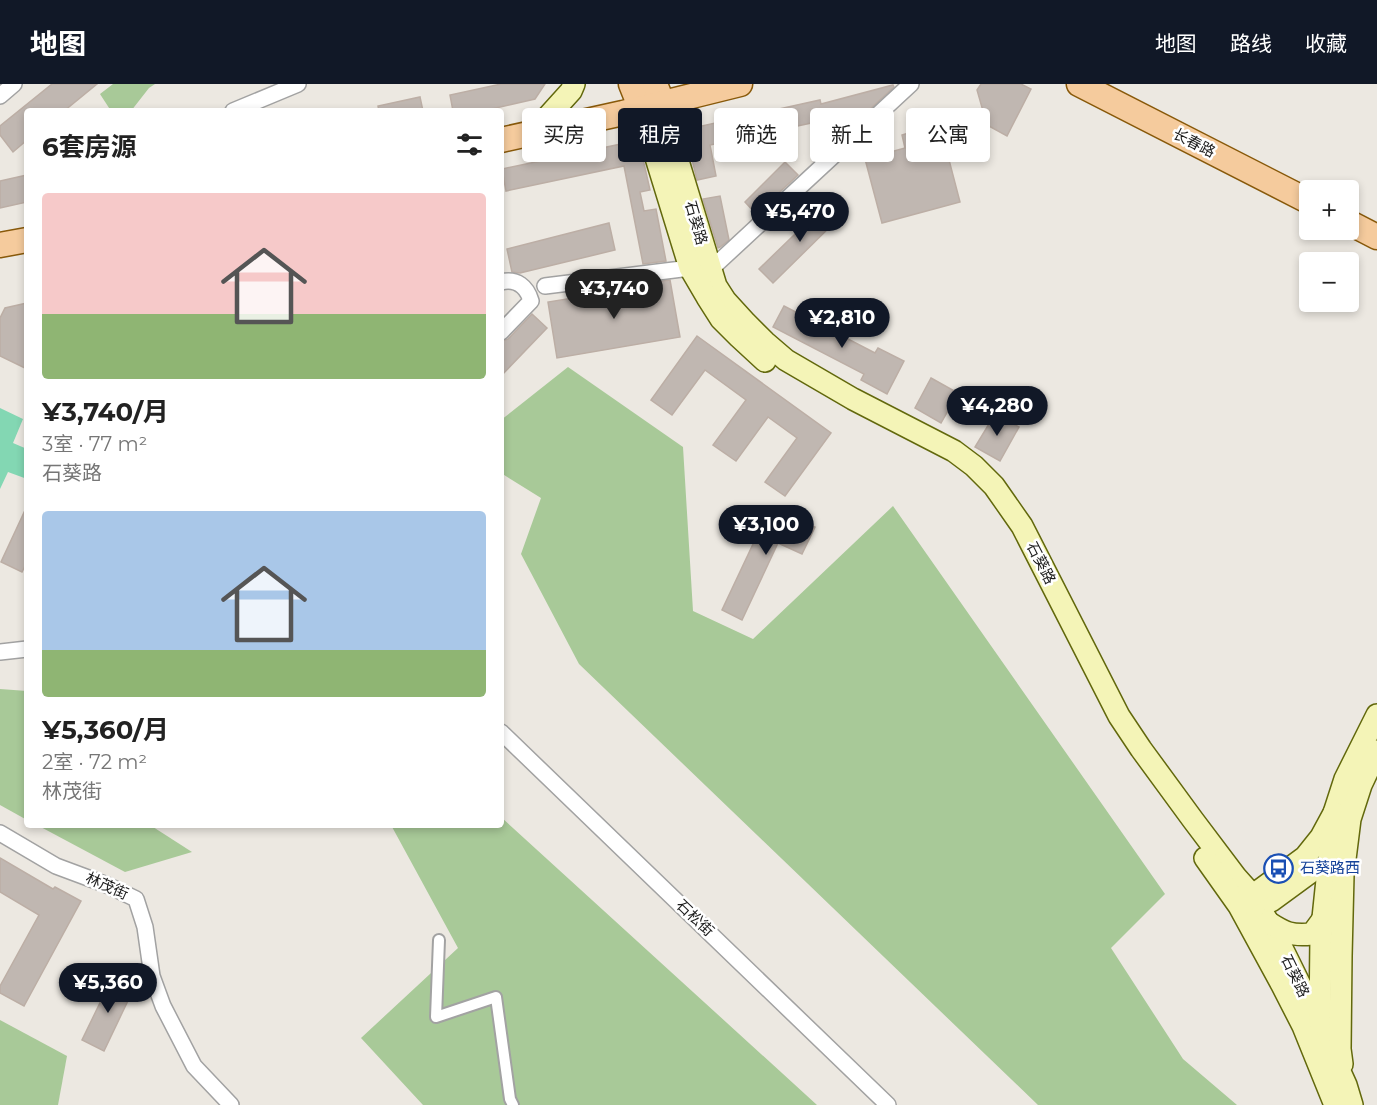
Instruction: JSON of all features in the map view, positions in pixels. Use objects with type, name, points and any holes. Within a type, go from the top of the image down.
[{"type":"main road","points":[[556,108],[571,91],[574,84]]},
{"type":"main road","points":[[631,84],[653,99]]},
{"type":"main road","points":[[606,112],[653,99],[740,84]]},
{"type":"main road","name":"长春路","points":[[1079,84],[1299,196]]},
{"type":"main road","name":"石葵路","points":[[653,99],[668,128],[700,269],[725,300],[765,342],[786,360],[853,399],[954,452],[974,466],[994,486],[1022,526],[1119,716],[1236,877],[1253,910],[1335,1105]]},
{"type":"main road","points":[[504,139],[522,135]]},
{"type":"main road","points":[[1359,228],[1377,237]]},
{"type":"main road","points":[[0,245],[24,241]]},
{"type":"main road","points":[[1253,910],[1322,837],[1334,813],[1345,779],[1377,715]]},
{"type":"main road","points":[[1349,1095],[1340,1049],[1343,875],[1350,819],[1361,785],[1377,751]]},
{"type":"main road","points":[[1324,1077],[1320,1028],[1321,937],[1334,813]]},
{"type":"main road","points":[[1253,910],[1312,871],[1323,869],[1328,874]]},
{"type":"main road","points":[[1253,910],[1280,930],[1296,935],[1312,934],[1323,919]]},
{"type":"main road","name":"石葵路","points":[[1253,910],[1302,990],[1349,1095]]},
{"type":"street","points":[[0,96],[14,84]]},
{"type":"street","points":[[240,108],[298,84]]},
{"type":"street","points":[[545,286],[700,269],[911,84]]},
{"type":"street","points":[[504,282],[520,283],[528,292],[531,301],[504,329]]},
{"type":"street","points":[[0,652],[24,649]]},
{"type":"street","name":"石松街","points":[[504,735],[888,1105]]},
{"type":"street","name":"林茂街","points":[[0,833],[56,866],[107,885],[136,899],[145,927],[152,976],[163,1006],[194,1066],[231,1105]]},
{"type":"street","points":[[439,940],[436,1017],[496,997],[510,1099],[513,1105]]},
{"type":"green space","points":[[113,84],[155,84],[133,108],[109,108],[100,94]]},
{"type":"green space","points":[[568,367],[683,447],[693,611],[753,639],[893,506],[1165,894],[1111,948],[1183,1059],[1237,1105],[1038,1105],[579,664],[521,554],[541,498],[504,475],[504,418]]},
{"type":"green space","points":[[0,408],[23,419],[13,443],[24,448],[24,478],[8,472],[0,489]]},
{"type":"green space","points":[[0,689],[24,691],[24,818],[0,805]]},
{"type":"green space","points":[[504,820],[817,1105],[423,1105],[361,1038],[458,948],[393,828],[504,828]]},
{"type":"green space","points":[[43,828],[155,828],[192,852],[125,872]]},
{"type":"green space","points":[[0,1020],[67,1056],[58,1105],[0,1105]]},
{"type":"building","points":[[52,84],[97,84],[68,108],[24,108],[24,143],[13,152],[0,135],[0,126]]},
{"type":"building","points":[[501,84],[545,84],[535,99],[496,108],[452,108],[450,95]]},
{"type":"building","points":[[981,84],[1021,84],[1031,89],[1007,136],[990,127],[990,108],[982,108],[977,90]]},
{"type":"building","points":[[893,85],[894,87],[871,108],[810,108],[810,123],[798,126],[798,108],[784,108],[820,100],[821,104]]},
{"type":"building","points":[[420,97],[422,108],[378,108],[378,106]]},
{"type":"building","points":[[714,123],[714,144],[710,145],[716,176],[697,180],[693,162],[702,162],[702,126]]},
{"type":"building","points":[[906,134],[906,162],[950,162],[960,202],[882,223],[866,162],[894,162],[894,151],[905,148],[902,135]]},
{"type":"building","points":[[618,145],[618,162],[644,162],[650,190],[640,192],[644,211],[656,209],[666,261],[643,264],[624,166],[506,191],[504,169],[535,162],[606,162],[606,147]]},
{"type":"building","points":[[785,162],[798,175],[756,214],[745,202]]},
{"type":"building","points":[[24,176],[24,203],[0,208],[0,181]]},
{"type":"building","points":[[720,196],[729,240],[718,248],[703,199]]},
{"type":"building","points":[[827,203],[840,217],[773,283],[759,269]]},
{"type":"building","points":[[609,223],[615,250],[520,273],[512,272],[507,249]]},
{"type":"building","points":[[670,280],[680,337],[557,358],[548,302],[647,286],[647,283]]},
{"type":"building","points":[[24,304],[24,368],[0,356],[0,318],[5,308]]},
{"type":"building","points":[[784,306],[875,353],[878,348],[904,361],[887,394],[861,380],[864,374],[773,327]]},
{"type":"building","points":[[532,314],[547,328],[504,373],[504,340],[508,339]]},
{"type":"building","points":[[697,336],[831,433],[785,496],[765,482],[797,438],[768,417],[736,461],[713,445],[746,400],[705,370],[672,415],[651,400]]},
{"type":"building","points":[[931,378],[958,393],[941,423],[915,408]]},
{"type":"building","points":[[995,414],[1019,427],[1000,461],[975,447]]},
{"type":"building","points":[[771,506],[815,527],[802,554],[778,543],[742,620],[722,610]]},
{"type":"building","points":[[24,512],[24,568],[22,572],[1,562]]},
{"type":"building","points":[[0,858],[53,889],[55,887],[81,901],[24,1006],[0,993],[0,986],[39,915],[0,892]]},
{"type":"building","points":[[112,978],[134,988],[104,1051],[82,1040]]},
{"type":"place","name":"石葵路西","points":[[1279,868]]}]
